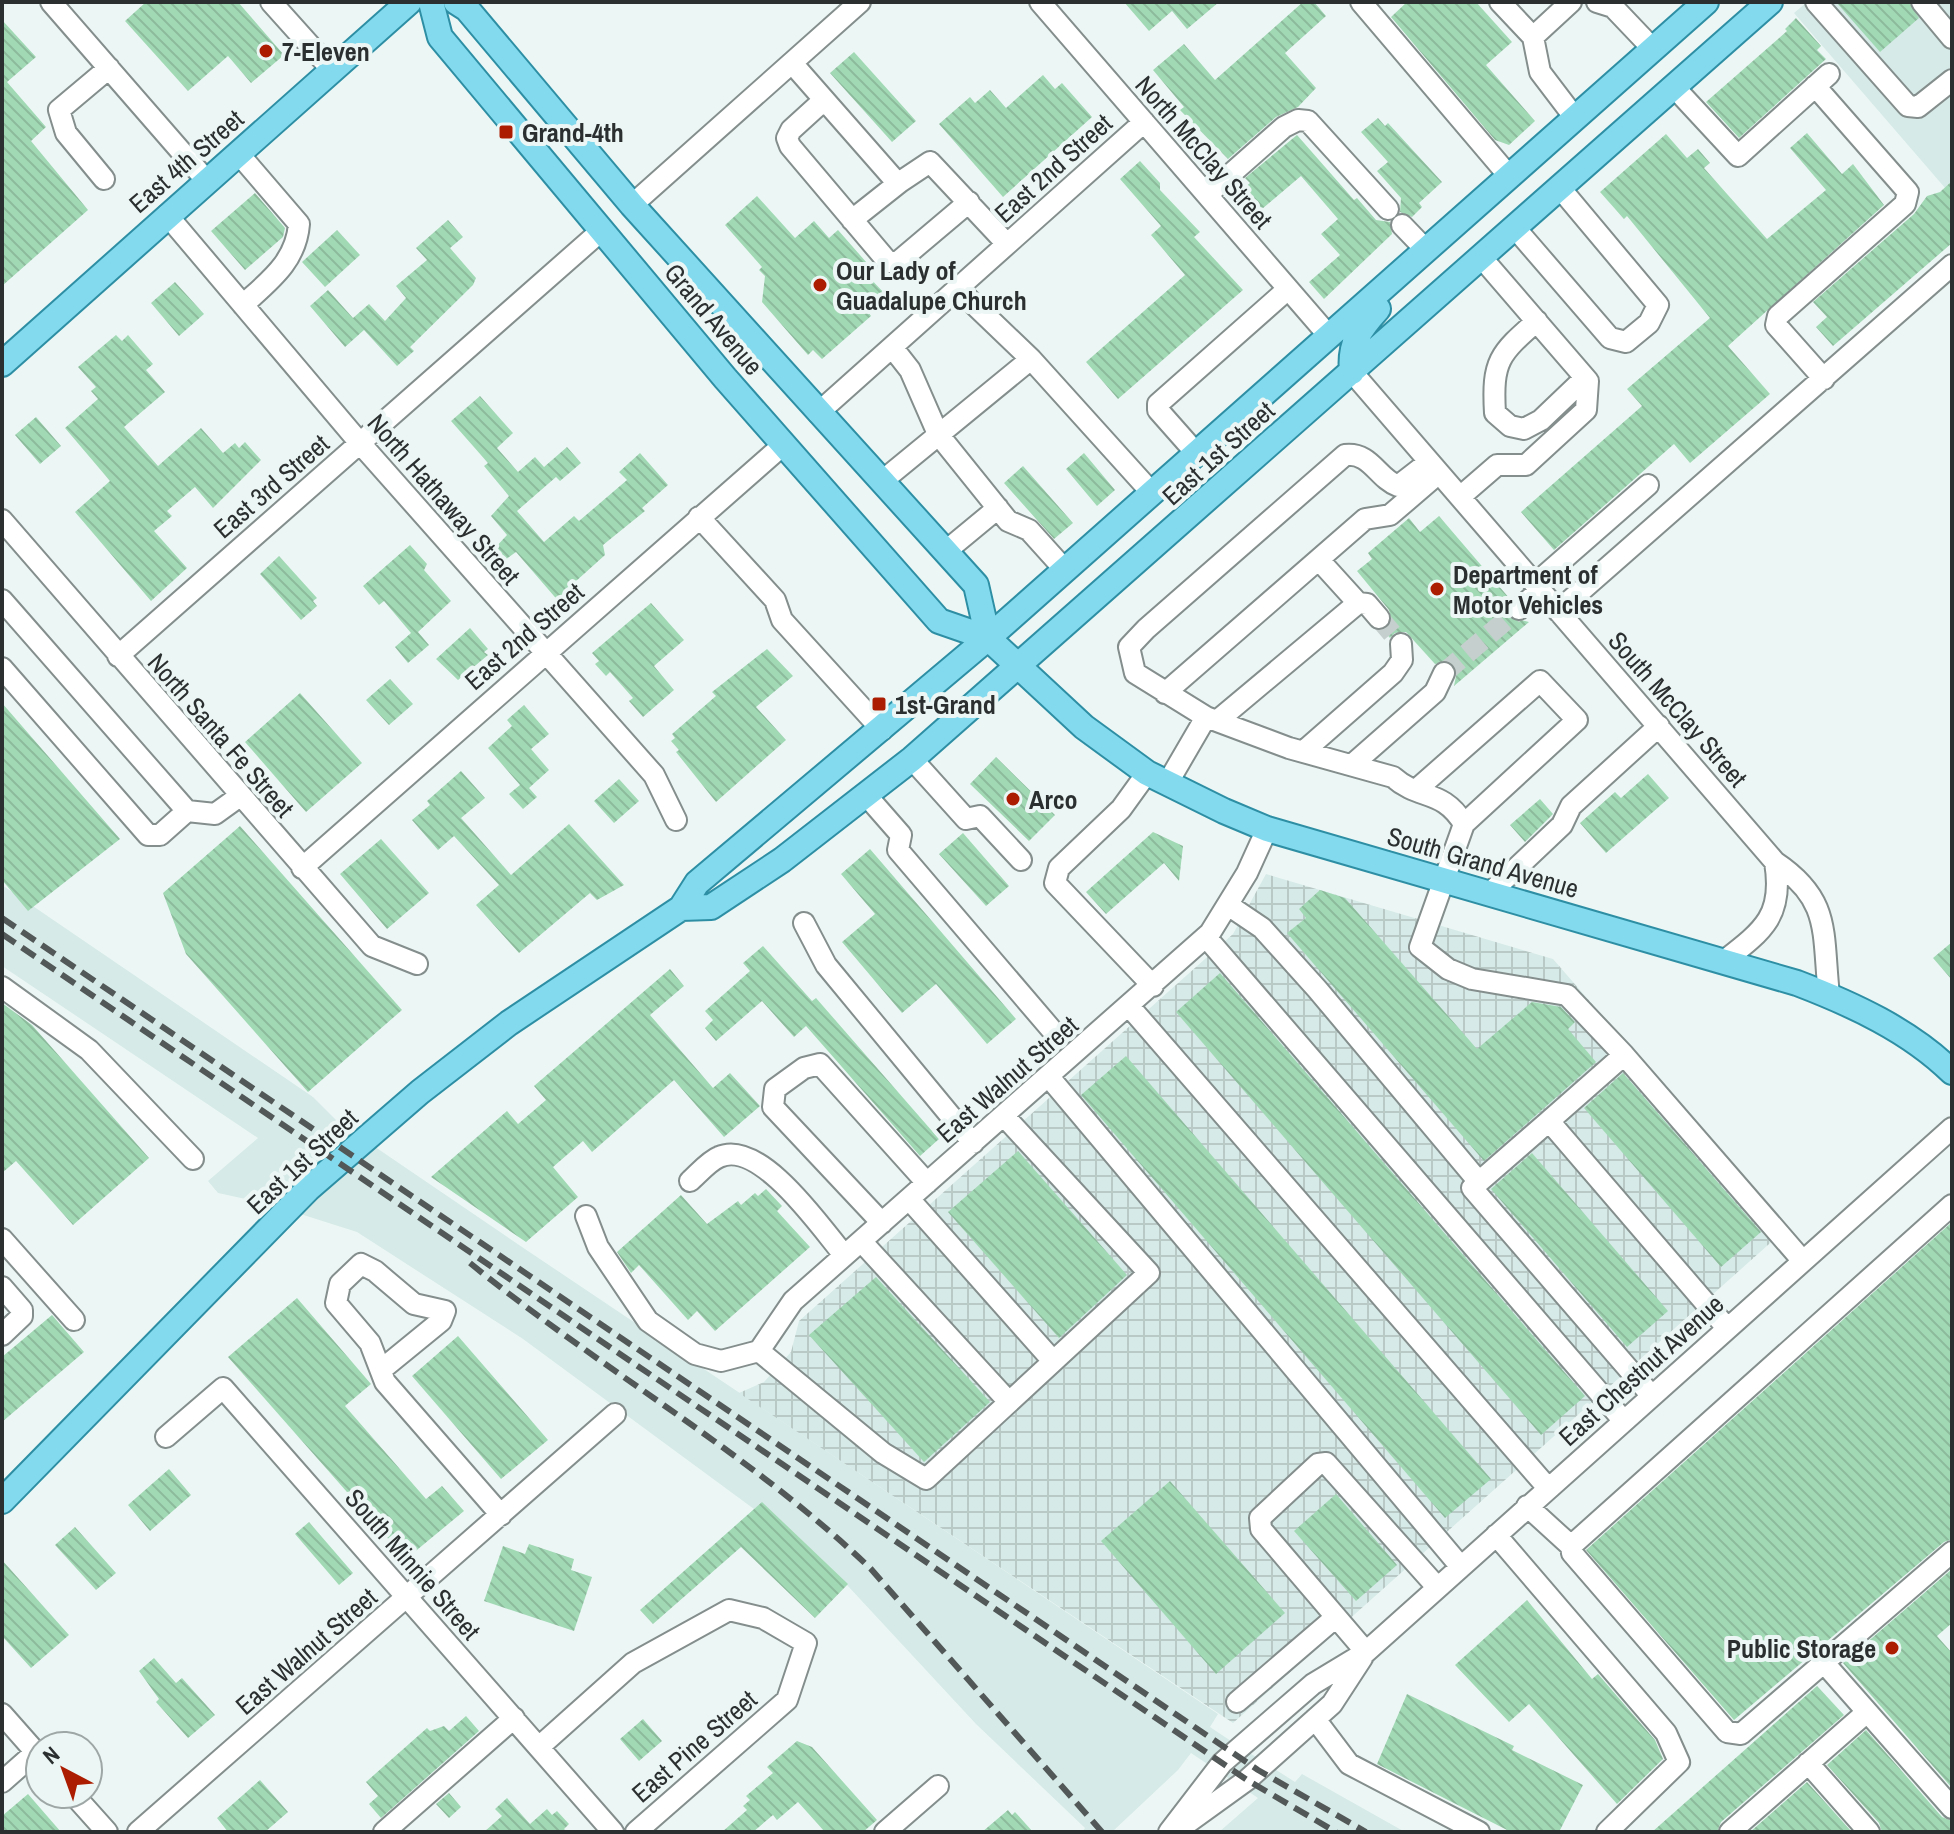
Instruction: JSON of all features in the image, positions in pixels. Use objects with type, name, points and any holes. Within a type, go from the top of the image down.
[{"type":"main road","name":"East 4th Street","points":[[2,364],[409,2]]},
{"type":"main road","name":"Grand Avenue","points":[[431,2],[440,37],[783,445],[939,621],[988,638],[1017,668]]},
{"type":"main road","name":"Grand Avenue","points":[[456,2],[467,9],[632,205],[976,585],[988,638]]},
{"type":"main road","name":"East 1st Street","points":[[2,1501],[331,1169],[420,1092],[509,1023],[681,908],[697,883],[988,638],[1706,2]]},
{"type":"main road","name":"East 1st Street","points":[[681,908],[711,907],[782,860],[912,759],[1770,2]]},
{"type":"main road","points":[[1352,372],[1350,352],[1359,330],[1464,216]]},
{"type":"main road","name":"South Grand Avenue","points":[[1017,668],[1084,727],[1157,778],[1267,829],[1724,961],[1829,995],[1899,1031],[1952,1072]]},
{"type":"street","points":[[51,2],[206,180]]},
{"type":"street","points":[[271,2],[332,70]]},
{"type":"street","points":[[632,205],[860,2]]},
{"type":"street","name":"North McClay Street","points":[[1040,2],[1329,336]]},
{"type":"street","points":[[1361,2],[1509,176]]},
{"type":"street","points":[[1500,2],[1533,37],[1540,72],[1575,118]]},
{"type":"street","points":[[1533,37],[1571,2]]},
{"type":"street","points":[[1597,2],[1613,7],[1653,49]]},
{"type":"street","points":[[1816,2],[1908,106],[1918,107],[1952,80]]},
{"type":"street","points":[[1922,2],[1952,38]]},
{"type":"street","points":[[792,63],[886,171],[900,182]]},
{"type":"street","points":[[104,179],[66,133],[59,110],[109,68]]},
{"type":"street","points":[[1674,87],[1738,156],[1822,80],[1908,192],[1905,204],[1778,316],[1776,325],[1824,379]]},
{"type":"street","points":[[824,100],[791,130],[787,138],[892,265],[969,202]]},
{"type":"street","points":[[1207,195],[1284,127],[1298,120],[1308,121],[1388,209]]},
{"type":"street","name":"East 2nd Street","points":[[818,413],[1144,122]]},
{"type":"street","points":[[238,153],[299,224],[298,238],[283,269],[243,305]]},
{"type":"street","points":[[852,220],[930,162],[1007,244]]},
{"type":"street","points":[[1515,228],[1610,338],[1626,342],[1649,323],[1658,305],[1560,188]]},
{"type":"street","name":"North Hathaway Street","points":[[167,215],[359,442],[654,775],[676,820]]},
{"type":"street","points":[[1402,225],[1426,250]]},
{"type":"street","name":"East 3rd Street","points":[[118,656],[602,230]]},
{"type":"street","points":[[1460,497],[1497,465],[1526,465],[1586,410],[1585,378],[1481,257]]},
{"type":"street","points":[[1558,611],[1952,265]]},
{"type":"street","points":[[958,289],[1031,359],[1152,493]]},
{"type":"street","points":[[1196,453],[1158,410],[1158,404],[1288,289]]},
{"type":"street","points":[[1537,321],[1504,349],[1499,358],[1494,389],[1495,413],[1510,426],[1524,429],[1541,420],[1585,378]]},
{"type":"street","points":[[892,347],[910,370],[938,434],[1008,521],[1037,538],[1065,570]]},
{"type":"street","points":[[881,482],[1031,359]]},
{"type":"street","name":"South McClay Street","points":[[1352,372],[1775,862],[1813,894],[1821,920],[1829,995]]},
{"type":"street","name":"East 2nd Street","points":[[302,868],[783,445]]},
{"type":"street","points":[[1434,468],[1398,486],[1385,478],[1368,459],[1357,454],[1345,455],[1129,647],[1135,673],[1212,719],[1393,777],[1453,805],[1464,824]]},
{"type":"street","points":[[1165,693],[1365,519],[1390,515],[1434,468]]},
{"type":"street","points":[[1519,609],[1538,587],[1648,485]]},
{"type":"street","points":[[946,551],[998,508]]},
{"type":"street","points":[[699,517],[775,600],[782,620],[882,730]]},
{"type":"street","name":"North Santa Fe Street","points":[[2,520],[372,946],[417,964]]},
{"type":"street","points":[[1319,560],[1358,603],[1367,604],[1379,618]]},
{"type":"street","points":[[2,600],[187,811],[215,814],[240,796]]},
{"type":"street","points":[[1153,986],[1055,883],[1059,868],[1157,778],[1212,719],[1358,603]]},
{"type":"street","points":[[1304,751],[1393,673],[1402,660],[1401,644]]},
{"type":"street","points":[[2,668],[148,835],[160,835],[187,811]]},
{"type":"street","points":[[1353,764],[1435,692],[1444,673]]},
{"type":"street","points":[[1416,790],[1540,681],[1577,720],[1464,824],[1420,947],[1448,969],[1472,979],[1567,995],[1624,1055],[1802,1260]]},
{"type":"street","points":[[1490,893],[1562,825],[1571,806],[1659,726]]},
{"type":"street","points":[[912,759],[966,819],[980,816],[1021,860]]},
{"type":"street","points":[[866,795],[901,835],[898,850],[1051,1029]]},
{"type":"street","name":"East Walnut Street","points":[[759,1351],[793,1301],[1206,937],[1228,905],[1267,829]]},
{"type":"street","points":[[1724,961],[1757,936],[1773,915],[1780,891],[1775,862]]},
{"type":"street","points":[[1228,905],[1262,928],[1479,1182]]},
{"type":"street","points":[[804,923],[826,965],[973,1143]]},
{"type":"street","points":[[1206,937],[1623,1420]]},
{"type":"street","points":[[2,987],[89,1050],[193,1159]]},
{"type":"street","points":[[1129,1006],[1548,1488]]},
{"type":"street","points":[[1624,1055],[1472,1188],[1651,1395]]},
{"type":"street","points":[[882,1223],[773,1107],[775,1089],[804,1068],[820,1064],[927,1183]]},
{"type":"street","points":[[1049,1077],[1461,1567]]},
{"type":"street","points":[[586,1216],[598,1247],[648,1321],[695,1354],[721,1361],[759,1351],[883,1453],[926,1479],[1149,1273],[1004,1116]]},
{"type":"street","points":[[1549,1121],[1727,1328]]},
{"type":"street","name":"East Chestnut Avenue","points":[[1172,1832],[1222,1763],[1313,1684],[1366,1652],[1952,1128]]},
{"type":"street","points":[[690,1181],[719,1157],[730,1155],[758,1162],[782,1182],[844,1255]]},
{"type":"street","points":[[909,1199],[1053,1361]]},
{"type":"street","points":[[1571,1546],[1952,1205]]},
{"type":"street","points":[[2,1239],[74,1320]]},
{"type":"street","points":[[861,1241],[1009,1402]]},
{"type":"street","points":[[381,1370],[441,1321],[445,1311],[414,1304],[375,1271],[361,1264],[340,1284],[336,1303],[370,1343],[385,1382],[435,1443],[501,1515]]},
{"type":"street","points":[[2,1287],[22,1310],[22,1316],[2,1335]]},
{"type":"street","name":"South Minnie Street","points":[[166,1437],[223,1388],[613,1832]]},
{"type":"street","name":"East Walnut Street","points":[[138,1832],[615,1414]]},
{"type":"street","points":[[1366,1652],[1261,1529],[1260,1518],[1318,1464],[1326,1463],[1437,1587]]},
{"type":"street","points":[[1527,1506],[1571,1546],[1572,1553],[1727,1732],[1741,1734],[1952,1552]]},
{"type":"street","points":[[1496,1535],[1666,1733],[1679,1762],[1607,1832]]},
{"type":"street","name":"East Pine Street","points":[[539,1747],[633,1663],[729,1610],[763,1618],[806,1643],[787,1700],[636,1832]]},
{"type":"street","points":[[1237,1702],[1336,1617]]},
{"type":"street","name":"East Chestnut Avenue","points":[[1172,1832],[1247,1780],[1332,1704],[1366,1652]]},
{"type":"street","points":[[1825,1664],[1952,1808]]},
{"type":"street","points":[[1730,1832],[1867,1712]]},
{"type":"street","points":[[2,1714],[24,1739]]},
{"type":"street","points":[[384,1832],[514,1718]]},
{"type":"street","points":[[1315,1719],[1349,1764],[1479,1832]]},
{"type":"street","points":[[1808,1763],[1869,1832]]},
{"type":"street","points":[[2,1782],[24,1766]]},
{"type":"street","points":[[885,1832],[938,1786]]},
{"type":"street","points":[[87,1810],[107,1832]]},
{"type":"shaded area","points":[[1807,2],[1952,2],[1952,196],[1794,13]]},
{"type":"shaded area","points":[[1266,874],[1553,959],[1787,1228],[1233,1723],[739,1393],[764,1382],[791,1352],[799,1321],[1233,934]]},
{"type":"shaded area","points":[[2,885],[313,1097],[337,1121],[1218,1714],[1210,1727],[1295,1782],[1302,1774],[1405,1832],[1219,1832],[1258,1798],[1191,1753],[1178,1770],[1112,1832],[1082,1832],[1085,1828],[976,1724],[847,1585],[761,1504],[754,1509],[523,1339],[357,1232],[269,1204],[218,1193],[208,1181],[258,1138],[2,966]]},
{"type":"building","points":[[146,2],[238,2],[284,55],[251,83],[228,56],[188,91],[125,21]]},
{"type":"building","points":[[1124,2],[1219,2],[1187,29],[1172,11],[1149,31]]},
{"type":"building","points":[[1303,2],[1314,2],[1326,16],[1285,53],[1316,88],[1298,107],[1276,117],[1228,159],[1180,110],[1184,107],[1153,70],[1184,44],[1215,80]]},
{"type":"building","points":[[1407,2],[1476,2],[1512,42],[1486,65],[1535,121],[1509,145],[1495,140],[1391,17]]},
{"type":"building","points":[[1836,2],[1909,2],[1919,18],[1880,52]]},
{"type":"building","points":[[1796,18],[1821,46],[1817,50],[1826,59],[1739,138],[1706,102],[1787,31],[1785,29]]},
{"type":"building","points":[[2,20],[36,57],[7,82],[46,127],[31,141],[88,210],[2,286]]},
{"type":"building","points":[[854,52],[916,121],[892,142],[830,73]]},
{"type":"building","points":[[1043,75],[1055,89],[1062,83],[1092,117],[1003,197],[939,124],[970,97],[975,103],[990,90],[1006,108]]},
{"type":"building","points":[[1378,118],[1385,126],[1388,123],[1442,182],[1419,203],[1422,207],[1412,217],[1400,212],[1401,198],[1377,171],[1388,162],[1361,132]]},
{"type":"building","points":[[1807,133],[1842,174],[1853,164],[1884,205],[1728,346],[1770,394],[1690,463],[1674,444],[1554,550],[1521,512],[1642,406],[1627,389],[1710,318],[1627,216],[1624,219],[1600,192],[1666,134],[1687,158],[1698,149],[1710,163],[1704,168],[1767,239],[1826,190],[1790,148]]},
{"type":"building","points":[[1297,135],[1354,200],[1357,198],[1376,220],[1390,222],[1392,234],[1324,299],[1309,282],[1340,255],[1321,234],[1338,219],[1301,176],[1262,209],[1244,188],[1250,183],[1245,178]]},
{"type":"building","points":[[1140,161],[1160,183],[1160,190],[1200,232],[1194,237],[1243,290],[1118,399],[1086,362],[1185,275],[1151,235],[1161,226],[1120,179]]},
{"type":"building","points":[[1952,181],[1952,243],[1833,346],[1816,327],[1827,317],[1813,302],[1914,214],[1927,196],[1940,192]]},
{"type":"building","points":[[255,193],[285,228],[283,237],[245,270],[211,231]]},
{"type":"building","name":"Our Lady of Guadalupe Church","points":[[757,196],[795,238],[814,221],[829,238],[838,230],[874,271],[868,276],[885,294],[867,310],[871,316],[822,359],[813,350],[808,355],[762,302],[765,276],[759,270],[762,267],[725,225]]},
{"type":"building","points":[[448,220],[463,237],[450,248],[476,278],[473,285],[410,347],[414,351],[397,366],[364,330],[345,347],[310,306],[328,290],[353,318],[369,304],[385,321],[406,298],[396,286],[427,260],[416,248]]},
{"type":"building","points":[[337,230],[360,255],[325,287],[302,262]]},
{"type":"building","points":[[175,282],[204,314],[179,336],[151,303]]},
{"type":"building","points":[[116,335],[122,341],[128,335],[153,364],[146,370],[165,392],[124,427],[158,466],[201,428],[223,453],[235,443],[239,448],[245,442],[261,460],[213,508],[195,487],[167,511],[172,516],[154,531],[187,568],[151,601],[75,512],[110,481],[65,428],[98,399],[91,391],[96,387],[78,367]]},
{"type":"building","points":[[480,396],[513,433],[497,448],[518,472],[535,457],[544,467],[567,447],[581,463],[560,481],[556,477],[517,511],[544,542],[574,516],[579,521],[627,480],[619,472],[640,453],[668,485],[642,508],[645,511],[603,545],[605,555],[575,582],[579,587],[560,603],[516,552],[505,560],[494,549],[507,535],[491,516],[509,496],[484,466],[488,463],[451,421]]},
{"type":"building","points":[[36,417],[61,446],[40,464],[15,435]]},
{"type":"building","points":[[1084,453],[1115,490],[1097,506],[1066,469]]},
{"type":"building","points":[[1023,466],[1073,523],[1054,539],[1004,483]]},
{"type":"building","name":"Department of Motor Vehicles","points":[[1439,516],[1510,599],[1506,606],[1509,617],[1529,622],[1454,686],[1457,671],[1450,662],[1435,664],[1406,632],[1395,633],[1390,638],[1383,630],[1391,622],[1389,610],[1357,571],[1372,559],[1368,553],[1409,518],[1420,532]]},
{"type":"building","points":[[410,545],[427,564],[424,570],[451,601],[418,632],[429,645],[408,663],[395,647],[411,633],[384,601],[379,605],[363,586]]},
{"type":"building","points":[[279,556],[317,598],[313,601],[317,606],[301,620],[260,574]]},
{"type":"building","points":[[651,603],[684,640],[654,666],[674,690],[643,717],[629,701],[633,698],[610,672],[606,676],[595,664],[599,661],[592,653]]},
{"type":"building","points":[[470,628],[488,649],[484,652],[488,655],[458,680],[436,659]]},
{"type":"building","points":[[767,649],[793,676],[756,707],[786,740],[716,802],[676,752],[679,750],[671,741],[675,738],[672,734],[716,696],[712,692]]},
{"type":"building","points":[[390,679],[413,704],[389,725],[366,700]]},
{"type":"building","points":[[300,693],[362,763],[306,812],[245,742]]},
{"type":"building","points":[[2,703],[120,839],[28,911],[2,880]]},
{"type":"building","points":[[524,705],[549,734],[531,749],[549,770],[529,788],[537,797],[523,809],[509,794],[520,785],[488,748],[512,726],[507,720]]},
{"type":"building","name":"Arco","points":[[996,757],[1055,815],[1029,841],[970,784]]},
{"type":"building","points":[[461,771],[485,798],[461,818],[511,875],[569,824],[624,885],[597,900],[590,893],[519,953],[476,905],[499,885],[454,836],[438,850],[412,820],[430,805],[427,801]]},
{"type":"building","points":[[1648,774],[1669,798],[1606,853],[1580,823],[1615,792],[1621,798]]},
{"type":"building","points":[[619,779],[639,801],[614,823],[594,801]]},
{"type":"building","points":[[1540,799],[1553,814],[1525,842],[1510,825]]},
{"type":"building","points":[[240,826],[402,1010],[308,1092],[186,954],[163,893]]},
{"type":"building","points":[[1153,832],[1183,846],[1179,881],[1164,863],[1106,914],[1086,892]]},
{"type":"building","points":[[963,833],[1009,886],[986,906],[939,854]]},
{"type":"building","points":[[381,839],[429,893],[387,929],[340,874]]},
{"type":"building","points":[[870,849],[1016,1019],[987,1044],[936,984],[902,1013],[842,942],[875,914],[841,874]]},
{"type":"building","points":[[1320,890],[1345,898],[1477,1049],[1532,1002],[1561,1007],[1575,1022],[1568,1029],[1596,1062],[1484,1161],[1287,933],[1306,918],[1299,909]]},
{"type":"building","points":[[1952,942],[1952,980],[1933,958]]},
{"type":"building","points":[[763,946],[812,1001],[816,998],[939,1139],[920,1156],[806,1026],[794,1037],[762,1001],[716,1041],[705,1028],[713,1020],[705,1011],[750,971],[743,963]]},
{"type":"building","points":[[670,969],[684,986],[650,1015],[713,1088],[730,1073],[760,1106],[724,1137],[674,1080],[592,1152],[583,1141],[553,1167],[578,1197],[526,1242],[431,1177],[507,1111],[518,1124],[546,1100],[534,1086]]},
{"type":"building","points":[[1220,973],[1585,1396],[1541,1435],[1176,1012]]},
{"type":"building","points":[[2,1003],[32,1025],[149,1158],[73,1225],[16,1161],[2,1173]]},
{"type":"building","points":[[1126,1056],[1491,1479],[1445,1518],[1081,1095]]},
{"type":"building","points":[[1623,1073],[1761,1232],[1721,1267],[1584,1108]]},
{"type":"building","points":[[1018,1151],[1127,1275],[1059,1338],[948,1212]]},
{"type":"building","points":[[1532,1153],[1668,1311],[1627,1347],[1491,1189]]},
{"type":"building","points":[[766,1189],[782,1206],[777,1211],[810,1247],[715,1331],[697,1311],[688,1320],[639,1265],[631,1273],[617,1252],[681,1195],[707,1224],[738,1201],[741,1205],[755,1193],[758,1196]]},
{"type":"building","points":[[1952,1222],[1952,1539],[1944,1542],[1734,1720],[1586,1550]]},
{"type":"building","points":[[876,1277],[990,1402],[924,1462],[809,1335]]},
{"type":"building","points":[[297,1298],[371,1384],[345,1406],[426,1499],[442,1486],[464,1511],[406,1559],[228,1357]]},
{"type":"building","points":[[52,1315],[84,1352],[2,1422],[2,1357]]},
{"type":"building","points":[[458,1336],[548,1440],[501,1479],[412,1376]]},
{"type":"building","points":[[169,1469],[191,1495],[150,1531],[128,1505]]},
{"type":"building","points":[[1170,1481],[1285,1613],[1216,1674],[1101,1541]]},
{"type":"building","points":[[1336,1494],[1397,1565],[1356,1601],[1294,1531]]},
{"type":"building","points":[[762,1502],[848,1584],[815,1618],[741,1547],[653,1624],[640,1610]]},
{"type":"building","points":[[309,1522],[353,1573],[339,1585],[295,1534]]},
{"type":"building","points":[[75,1527],[116,1573],[96,1590],[55,1545]]},
{"type":"building","points":[[529,1544],[574,1559],[571,1570],[592,1577],[574,1631],[484,1601],[503,1546],[525,1554]]},
{"type":"building","points":[[2,1560],[69,1635],[31,1668],[2,1636]]},
{"type":"building","points":[[1952,1569],[1952,1623],[1937,1636],[1952,1653],[1952,1788],[1843,1663]]},
{"type":"building","points":[[1527,1600],[1592,1679],[1598,1674],[1655,1740],[1663,1759],[1617,1804],[1529,1704],[1509,1722],[1455,1665]]},
{"type":"building","points":[[154,1658],[176,1683],[182,1678],[215,1715],[188,1738],[156,1702],[159,1699],[139,1671]]},
{"type":"building","points":[[1817,1686],[1844,1715],[1721,1822],[1717,1832],[1652,1832]]},
{"type":"building","points":[[1407,1694],[1514,1746],[1512,1750],[1583,1785],[1559,1832],[1511,1832],[1377,1764]]},
{"type":"building","points":[[466,1716],[479,1731],[381,1818],[369,1804],[378,1796],[366,1782],[427,1728],[430,1731],[444,1726],[449,1731]]},
{"type":"building","points":[[643,1719],[662,1741],[639,1761],[620,1739]]},
{"type":"building","points":[[1866,1730],[1942,1817],[1952,1821],[1952,1832],[1882,1832],[1879,1823],[1827,1765]]},
{"type":"building","points":[[797,1741],[812,1747],[877,1820],[863,1832],[825,1832],[798,1802],[777,1820],[773,1815],[753,1832],[722,1832],[747,1810],[743,1806],[750,1800],[746,1796],[773,1773],[767,1767]]},
{"type":"building","points":[[260,1780],[288,1812],[265,1832],[228,1832],[217,1818]]},
{"type":"building","points":[[1807,1782],[1852,1832],[1750,1832]]},
{"type":"building","points":[[449,1793],[461,1807],[449,1818],[436,1804]]},
{"type":"building","points":[[24,1797],[24,1810],[42,1810],[61,1832],[2,1832],[2,1816]]},
{"type":"building","points":[[507,1798],[530,1824],[547,1809],[552,1815],[557,1811],[569,1824],[564,1829],[567,1832],[484,1832],[502,1816],[495,1809]]},
{"type":"building","points":[[1008,1810],[1012,1815],[1015,1812],[1033,1832],[982,1832]]},
{"type":"tunnel","points":[[1444,673],[1519,609]]},
{"type":"tunnel","points":[[1379,618],[1401,644]]},
{"type":"railway","points":[[2,918],[1258,1770],[1366,1832]]},
{"type":"railway","points":[[2,934],[1247,1780],[1336,1832]]},
{"type":"railway","points":[[470,1263],[775,1487],[871,1569],[1102,1832]]},
{"type":"place","name":"7-Eleven","points":[[266,51]]},
{"type":"place","name":"Grand-4th","points":[[506,132]]},
{"type":"place","name":"Our Lady of Guadalupe Church","points":[[820,285]]},
{"type":"place","name":"Department of Motor Vehicles","points":[[1437,589]]},
{"type":"place","name":"1st-Grand","points":[[879,704]]},
{"type":"place","name":"Arco","points":[[1013,799]]},
{"type":"place","name":"Public Storage","points":[[1892,1648]]}]
